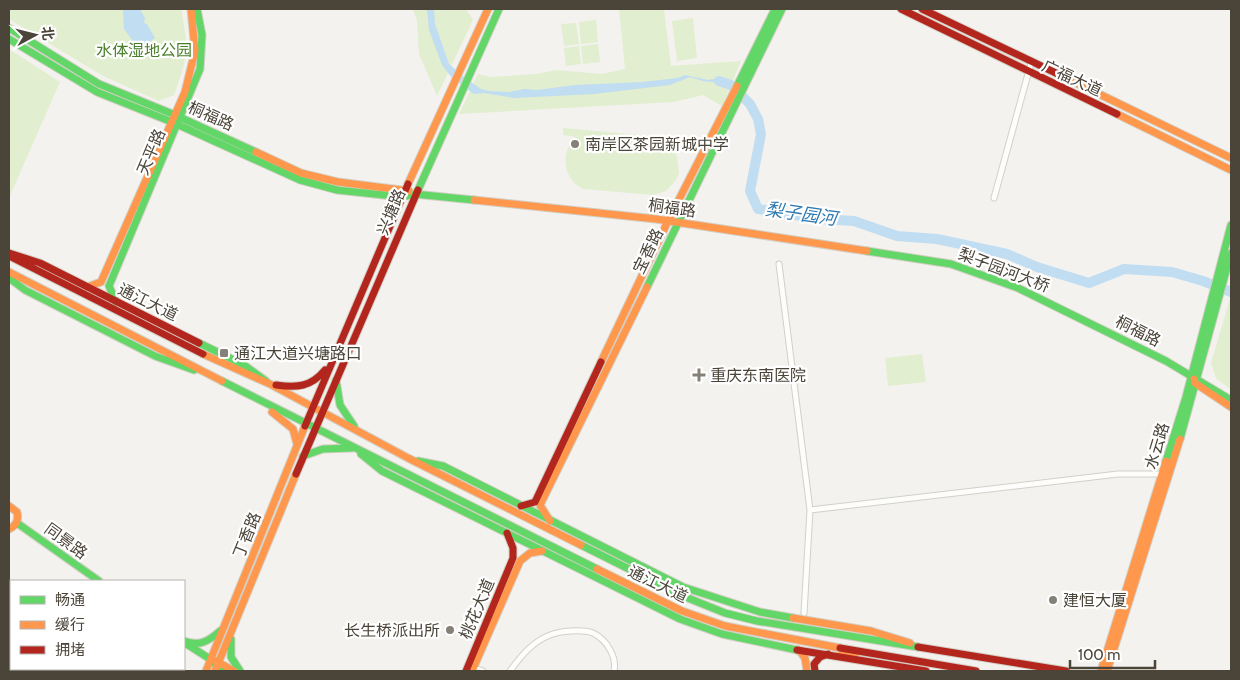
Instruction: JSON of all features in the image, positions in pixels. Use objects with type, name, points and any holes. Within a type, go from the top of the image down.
[{"type":"street","name":"天平路","points":[[116,302],[110,286],[176,120],[196,61],[197,42],[191,9]]},
{"type":"street","name":"天平路","points":[[87,287],[101,282],[200,69],[202,35],[197,9]]},
{"type":"street","points":[[483,18],[484,9]]},
{"type":"street","name":"兴塘路","points":[[312,408],[402,197],[488,9]]},
{"type":"street","name":"兴塘路","points":[[314,429],[414,194],[499,9]]},
{"type":"street","name":"宝香路","points":[[747,75],[775,9]]},
{"type":"street","name":"宝香路","points":[[538,504],[677,222],[724,121],[782,9]]},
{"type":"street","name":"广福大道","points":[[901,9],[1231,170]]},
{"type":"street","name":"广福大道","points":[[922,9],[1231,158]]},
{"type":"street","name":"桐福路","points":[[9,28],[99,84],[300,180],[337,190],[402,197],[414,194],[668,220],[926,259]]},
{"type":"street","name":"桐福路","points":[[9,39],[97,92],[176,120],[302,173],[338,182],[406,189],[414,194]]},
{"type":"street","points":[[994,198],[1031,63]]},
{"type":"street","name":"宝香路","points":[[538,504],[668,220],[724,121]]},
{"type":"street","name":"水云路","points":[[1107,671],[1194,378],[1225,265],[1231,225]]},
{"type":"street","name":"水云路","points":[[1225,265],[1231,253]]},
{"type":"street","name":"通江大道","points":[[9,254],[40,263],[244,365],[270,384],[321,413],[355,428],[408,458],[682,596],[757,622],[920,646],[1066,671]]},
{"type":"street","name":"通江大道","points":[[9,254],[244,374],[270,384]]},
{"type":"street","name":"梨子园河大桥","points":[[926,259],[976,271],[1071,312]]},
{"type":"street","points":[[779,264],[810,510],[804,613]]},
{"type":"street","name":"通江大道","points":[[9,272],[306,425],[682,611],[735,629],[976,671]]},
{"type":"street","name":"通江大道","points":[[9,278],[25,290],[155,356],[214,377]]},
{"type":"street","name":"桐福路","points":[[1071,312],[1194,378]]},
{"type":"street","points":[[270,384],[296,388],[312,384],[334,358]]},
{"type":"street","points":[[1194,378],[1231,400]]},
{"type":"street","points":[[1194,378],[1231,407]]},
{"type":"street","points":[[335,379],[340,405],[355,428]]},
{"type":"street","points":[[246,394],[292,427],[297,437],[296,451]]},
{"type":"street","name":"丁香路","points":[[206,671],[312,408]]},
{"type":"street","name":"丁香路","points":[[218,668],[314,429]]},
{"type":"street","points":[[303,456],[323,449],[353,448]]},
{"type":"street","name":"通江大道","points":[[353,448],[382,471],[680,619],[738,638],[926,671]]},
{"type":"street","name":"通江大道","points":[[408,458],[443,466],[683,587],[752,610],[871,631],[920,646]]},
{"type":"street","points":[[810,510],[1118,474],[1166,474]]},
{"type":"street","name":"水云路","points":[[1101,671],[1166,474]]},
{"type":"street","points":[[521,506],[538,504],[550,521]]},
{"type":"street","points":[[9,506],[17,512],[17,523],[9,529]]},
{"type":"street","name":"同景路","points":[[17,523],[98,580]]},
{"type":"street","points":[[507,533],[516,560],[530,553],[542,551]]},
{"type":"street","name":"桃花大道","points":[[470,669],[516,560]]},
{"type":"street","points":[[794,617],[804,613]]},
{"type":"street","points":[[804,613],[816,621]]},
{"type":"street","points":[[185,642],[195,645],[202,643],[223,628]]},
{"type":"street","points":[[510,671],[532,644],[551,634],[572,631],[592,634],[608,647],[616,661],[614,671]]},
{"type":"street","points":[[231,633],[231,657],[240,671]]},
{"type":"street","points":[[185,643],[210,659],[218,668],[234,671]]},
{"type":"street","points":[[799,650],[811,668],[820,658],[828,654]]},
{"type":"street","points":[[838,656],[862,652]]},
{"type":"street","points":[[1024,663],[1032,671]]},
{"type":"street","points":[[470,669],[483,671]]},
{"type":"green space","name":"水体湿地公园","points":[[9,9],[181,9],[186,53],[174,95],[159,101],[103,76],[9,19]]},
{"type":"green space","points":[[413,9],[466,9],[473,20],[437,96],[419,54],[417,21]]},
{"type":"green space","points":[[619,9],[664,9],[671,66],[741,61],[722,106],[703,95],[674,102],[459,114],[478,74],[490,77],[536,74],[556,70],[602,74],[625,69]]},
{"type":"green space","points":[[693,18],[697,58],[677,61],[672,21]]},
{"type":"green space","points":[[596,20],[598,42],[581,44],[579,22]]},
{"type":"green space","points":[[576,23],[579,44],[564,46],[561,24]]},
{"type":"green space","points":[[598,44],[600,62],[583,64],[581,46]]},
{"type":"green space","points":[[579,46],[581,64],[566,66],[564,48]]},
{"type":"green space","points":[[9,49],[60,82],[9,198]]},
{"type":"green space","points":[[563,128],[683,139],[683,146],[670,145],[677,157],[679,173],[676,180],[666,191],[653,195],[583,189],[576,184],[567,172],[567,150],[576,137],[563,135]]},
{"type":"green space","points":[[1231,295],[1231,390],[1216,378],[1211,363]]},
{"type":"green space","points":[[922,354],[926,382],[888,386],[885,358]]},
{"type":"green space","points":[[9,594],[10,670],[62,670],[9,671]]},
{"type":"water","points":[[120,9],[140,9],[145,18],[144,23],[147,24],[155,38],[139,49],[124,29],[123,10]]},
{"type":"water","points":[[427,9],[434,9],[435,24],[449,64],[481,89],[489,91],[509,92],[575,85],[642,82],[678,78],[685,75],[708,80],[719,78],[732,82],[729,89],[721,83],[690,77],[670,85],[594,94],[514,98],[484,93],[474,94],[452,78],[442,65],[429,30]]},
{"type":"waterway","name":"梨子园河","points":[[719,81],[731,85],[750,104],[758,119],[761,134],[750,191],[758,209],[820,219],[854,221],[897,236],[937,239],[1007,254],[1037,267],[1089,283],[1124,269],[1172,272],[1231,292]]},
{"type":"traffic: fast","points":[[116,302],[109,286],[200,69],[202,35],[197,9]]},
{"type":"traffic: fast","points":[[418,190],[499,9]]},
{"type":"traffic: fast","points":[[737,86],[775,9]]},
{"type":"traffic: fast","points":[[647,287],[782,9]]},
{"type":"traffic: fast","points":[[9,28],[99,84],[175,115],[256,152]]},
{"type":"traffic: fast","points":[[9,39],[97,92],[172,122],[300,180],[337,190],[402,197],[414,194],[474,200]]},
{"type":"traffic: fast","points":[[1166,461],[1186,397],[1231,225]]},
{"type":"traffic: fast","points":[[867,251],[951,264],[1018,288],[1166,361],[1231,400]]},
{"type":"traffic: fast","points":[[1180,439],[1231,253]]},
{"type":"traffic: fast","points":[[9,278],[25,290],[155,356],[194,370]]},
{"type":"traffic: fast","points":[[199,343],[244,365],[266,381]]},
{"type":"traffic: fast","points":[[336,380],[340,405],[354,426]]},
{"type":"traffic: fast","points":[[222,381],[597,569]]},
{"type":"traffic: fast","points":[[303,456],[323,449],[352,448]]},
{"type":"traffic: fast","points":[[361,454],[382,471],[680,619],[722,634],[797,650]]},
{"type":"traffic: fast","points":[[418,461],[443,466],[683,587],[760,612],[793,618]]},
{"type":"traffic: fast","points":[[17,523],[98,580]]},
{"type":"traffic: fast","points":[[581,545],[683,596],[725,613],[757,621],[918,647]]},
{"type":"traffic: fast","points":[[185,641],[203,642],[212,638],[220,631]]},
{"type":"traffic: fast","points":[[231,639],[231,657],[240,671]]},
{"type":"traffic: fast","points":[[185,643],[210,659],[222,671]]},
{"type":"traffic: slow","points":[[87,287],[101,282],[185,92],[195,51],[191,9]]},
{"type":"traffic: slow","points":[[408,184],[488,9]]},
{"type":"traffic: slow","points":[[1060,75],[1231,158]]},
{"type":"traffic: slow","points":[[601,362],[668,221],[737,86]]},
{"type":"traffic: slow","points":[[1117,114],[1231,170]]},
{"type":"traffic: slow","points":[[256,152],[301,173],[338,182],[409,191]]},
{"type":"traffic: slow","points":[[474,200],[656,219],[867,251]]},
{"type":"traffic: slow","points":[[9,272],[222,381]]},
{"type":"traffic: slow","points":[[550,521],[540,505],[647,287]]},
{"type":"traffic: slow","points":[[203,354],[270,384],[408,458],[581,545]]},
{"type":"traffic: slow","points":[[1194,379],[1195,383],[1231,407]]},
{"type":"traffic: slow","points":[[272,412],[293,429],[297,444]]},
{"type":"traffic: slow","points":[[206,671],[305,426]]},
{"type":"traffic: slow","points":[[1107,671],[1180,439]]},
{"type":"traffic: slow","points":[[1101,671],[1166,461]]},
{"type":"traffic: slow","points":[[215,671],[296,474]]},
{"type":"traffic: slow","points":[[9,506],[17,512],[18,518],[9,529]]},
{"type":"traffic: slow","points":[[472,671],[520,561],[530,553],[542,551]]},
{"type":"traffic: slow","points":[[597,569],[682,611],[725,626],[840,648]]},
{"type":"traffic: slow","points":[[793,618],[871,631],[910,643]]},
{"type":"traffic: slow","points":[[799,650],[805,658],[807,671]]},
{"type":"traffic: slow","points":[[838,656],[856,653]]},
{"type":"traffic: slow","points":[[216,661],[234,671]]},
{"type":"traffic: jam","points":[[901,9],[1117,114]]},
{"type":"traffic: jam","points":[[922,9],[1060,75]]},
{"type":"traffic: jam","points":[[305,426],[408,184]]},
{"type":"traffic: jam","points":[[296,474],[418,190]]},
{"type":"traffic: jam","points":[[9,253],[40,263],[199,343]]},
{"type":"traffic: jam","points":[[9,256],[203,354]]},
{"type":"traffic: jam","points":[[521,506],[535,502],[601,362]]},
{"type":"traffic: jam","points":[[276,385],[303,385],[320,376],[325,370]]},
{"type":"traffic: jam","points":[[466,671],[513,558],[513,548],[507,533]]},
{"type":"traffic: jam","points":[[918,647],[1066,671]]},
{"type":"traffic: jam","points":[[840,648],[976,671]]},
{"type":"traffic: jam","points":[[797,650],[926,671]]},
{"type":"traffic: jam","points":[[815,671],[814,664],[820,657],[828,654]]},
{"type":"place","name":"南岸区茶园新城中学","points":[[575,144]]},
{"type":"place","name":"通江大道兴塘路口","points":[[224,353]]},
{"type":"place","name":"重庆东南医院","points":[[699,375]]},
{"type":"place","name":"建恒大厦","points":[[1053,600]]},
{"type":"place","name":"长生桥派出所","points":[[450,630]]}]
